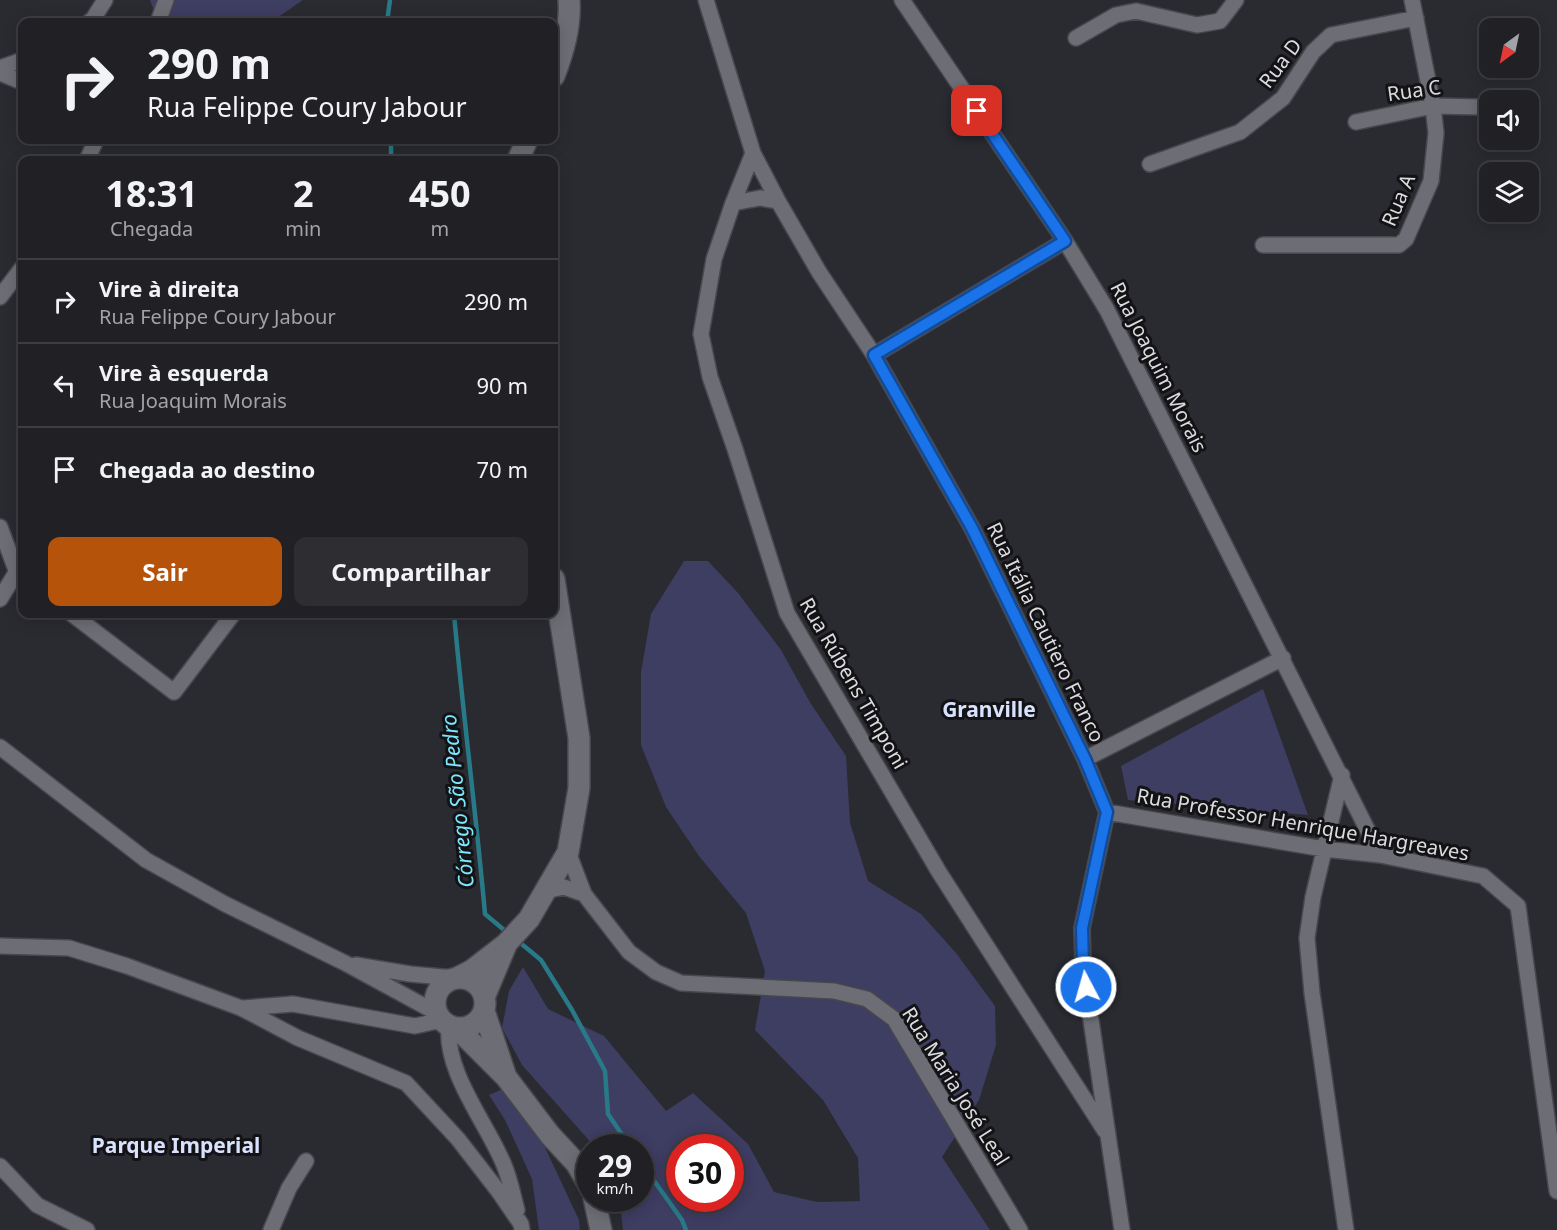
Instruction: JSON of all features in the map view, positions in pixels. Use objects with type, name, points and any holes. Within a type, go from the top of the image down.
[{"type":"main road","points":[[558,64],[570,13],[569,0]]},
{"type":"main road","points":[[558,604],[579,738],[579,788],[568,852],[529,919],[507,944],[471,971],[439,988],[436,996],[446,1022],[506,1077],[550,1135],[576,1163]]},
{"type":"main road","points":[[446,1022],[465,1028],[473,1024],[485,1003],[507,944]]},
{"type":"main road","points":[[457,977],[475,982],[485,1003],[506,1077]]},
{"type":"main road","points":[[597,1212],[601,1230]]},
{"type":"street","points":[[94,18],[105,0]]},
{"type":"street","points":[[159,18],[166,0]]},
{"type":"street","name":"Rua Itália Cautiero Franco","points":[[706,0],[753,153],[819,272],[874,355],[972,528],[1085,759],[1107,812]]},
{"type":"street","name":"Rua Joaquim Morais","points":[[902,0],[1065,241],[1107,310],[1342,775],[1380,855]]},
{"type":"street","points":[[1076,38],[1116,15],[1136,11],[1197,25],[1220,21],[1236,0]]},
{"type":"street","name":"Rua A","points":[[1263,245],[1400,245],[1406,239],[1431,181],[1436,133],[1433,106],[1412,0]]},
{"type":"street","name":"Rua D","points":[[1150,165],[1240,132],[1283,99],[1313,52],[1331,35],[1416,18]]},
{"type":"street","points":[[0,71],[18,62]]},
{"type":"street","points":[[0,71],[18,80]]},
{"type":"street","name":"Rua C","points":[[1356,122],[1433,106],[1479,107]]},
{"type":"street","name":"Rua Rúbens Timponi","points":[[753,153],[714,259],[701,334],[710,377],[787,613],[939,873],[1108,1136]]},
{"type":"street","points":[[733,203],[760,198],[778,201]]},
{"type":"street","points":[[874,355],[1065,241]]},
{"type":"street","points":[[0,297],[18,273]]},
{"type":"street","points":[[0,527],[18,566]]},
{"type":"street","points":[[0,599],[18,573]]},
{"type":"street","points":[[77,618],[174,692],[230,618]]},
{"type":"street","points":[[1085,759],[1283,658]]},
{"type":"street","points":[[0,747],[146,860],[225,904],[345,963],[446,1022]]},
{"type":"street","points":[[1342,775],[1313,897],[1307,938],[1312,993],[1346,1230]]},
{"type":"street","points":[[1107,812],[1082,928],[1083,966],[1122,1230]]},
{"type":"street","name":"Rua Professor Henrique Hargreaves","points":[[1107,812],[1324,849],[1380,855],[1483,876],[1518,906],[1557,1191]]},
{"type":"street","name":"Rua Maria José Leal","points":[[568,852],[584,894],[629,952],[656,972],[681,983],[834,992],[867,999],[894,1018],[1020,1230]]},
{"type":"street","points":[[545,891],[564,887],[584,894]]},
{"type":"street","points":[[0,946],[69,948],[128,966],[241,1008],[298,1038],[406,1083],[458,1139],[499,1192],[522,1227]]},
{"type":"street","points":[[345,963],[410,974],[457,977]]},
{"type":"street","points":[[241,1008],[293,1004],[415,1026],[446,1022]]},
{"type":"street","points":[[446,1022],[447,1042],[453,1060],[470,1101],[504,1165],[522,1227]]},
{"type":"street","points":[[271,1230],[290,1188],[306,1161]]},
{"type":"street","points":[[0,1166],[38,1205],[87,1230]]},
{"type":"shaded area","points":[[150,0],[303,0],[277,18],[157,18]]},
{"type":"shaded area","points":[[684,561],[708,561],[738,593],[781,650],[811,704],[846,756],[850,823],[868,881],[921,914],[956,953],[995,1006],[996,1045],[979,1100],[942,1157],[990,1230],[623,1230],[621,1212],[654,1212],[654,1134],[583,1134],[522,1065],[502,1028],[509,991],[523,967],[548,1009],[604,1036],[666,1111],[693,1093],[737,1134],[666,1134],[666,1212],[744,1212],[744,1140],[774,1192],[817,1202],[860,1201],[858,1158],[823,1100],[755,1030],[765,971],[746,913],[699,856],[666,807],[641,745],[641,672],[651,614]]},
{"type":"shaded area","points":[[1263,689],[1308,815],[1128,800],[1121,766]]},
{"type":"shaded area","points":[[503,1089],[542,1141],[579,1220],[580,1230],[539,1230],[532,1179],[505,1120],[489,1095]]},
{"type":"waterway","name":"Córrego São Pedro","points":[[388,18],[390,0]]},
{"type":"waterway","name":"Córrego São Pedro","points":[[391,144],[391,156]]},
{"type":"waterway","name":"Córrego São Pedro","points":[[454,618],[485,914],[509,934]]},
{"type":"waterway","name":"Córrego São Pedro","points":[[518,941],[541,960],[572,1010],[605,1071],[608,1114],[622,1134]]},
{"type":"waterway","name":"Córrego São Pedro","points":[[654,1181],[682,1220],[686,1230]]},
{"type":"district","name":"Granville","points":[[989,709]]},
{"type":"district","name":"Parque Imperial","points":[[176,1145]]},
{"type":"route","points":[[977,111],[1065,241],[874,355],[972,528],[1085,759],[1107,812],[1082,928],[1086,987]]}]
